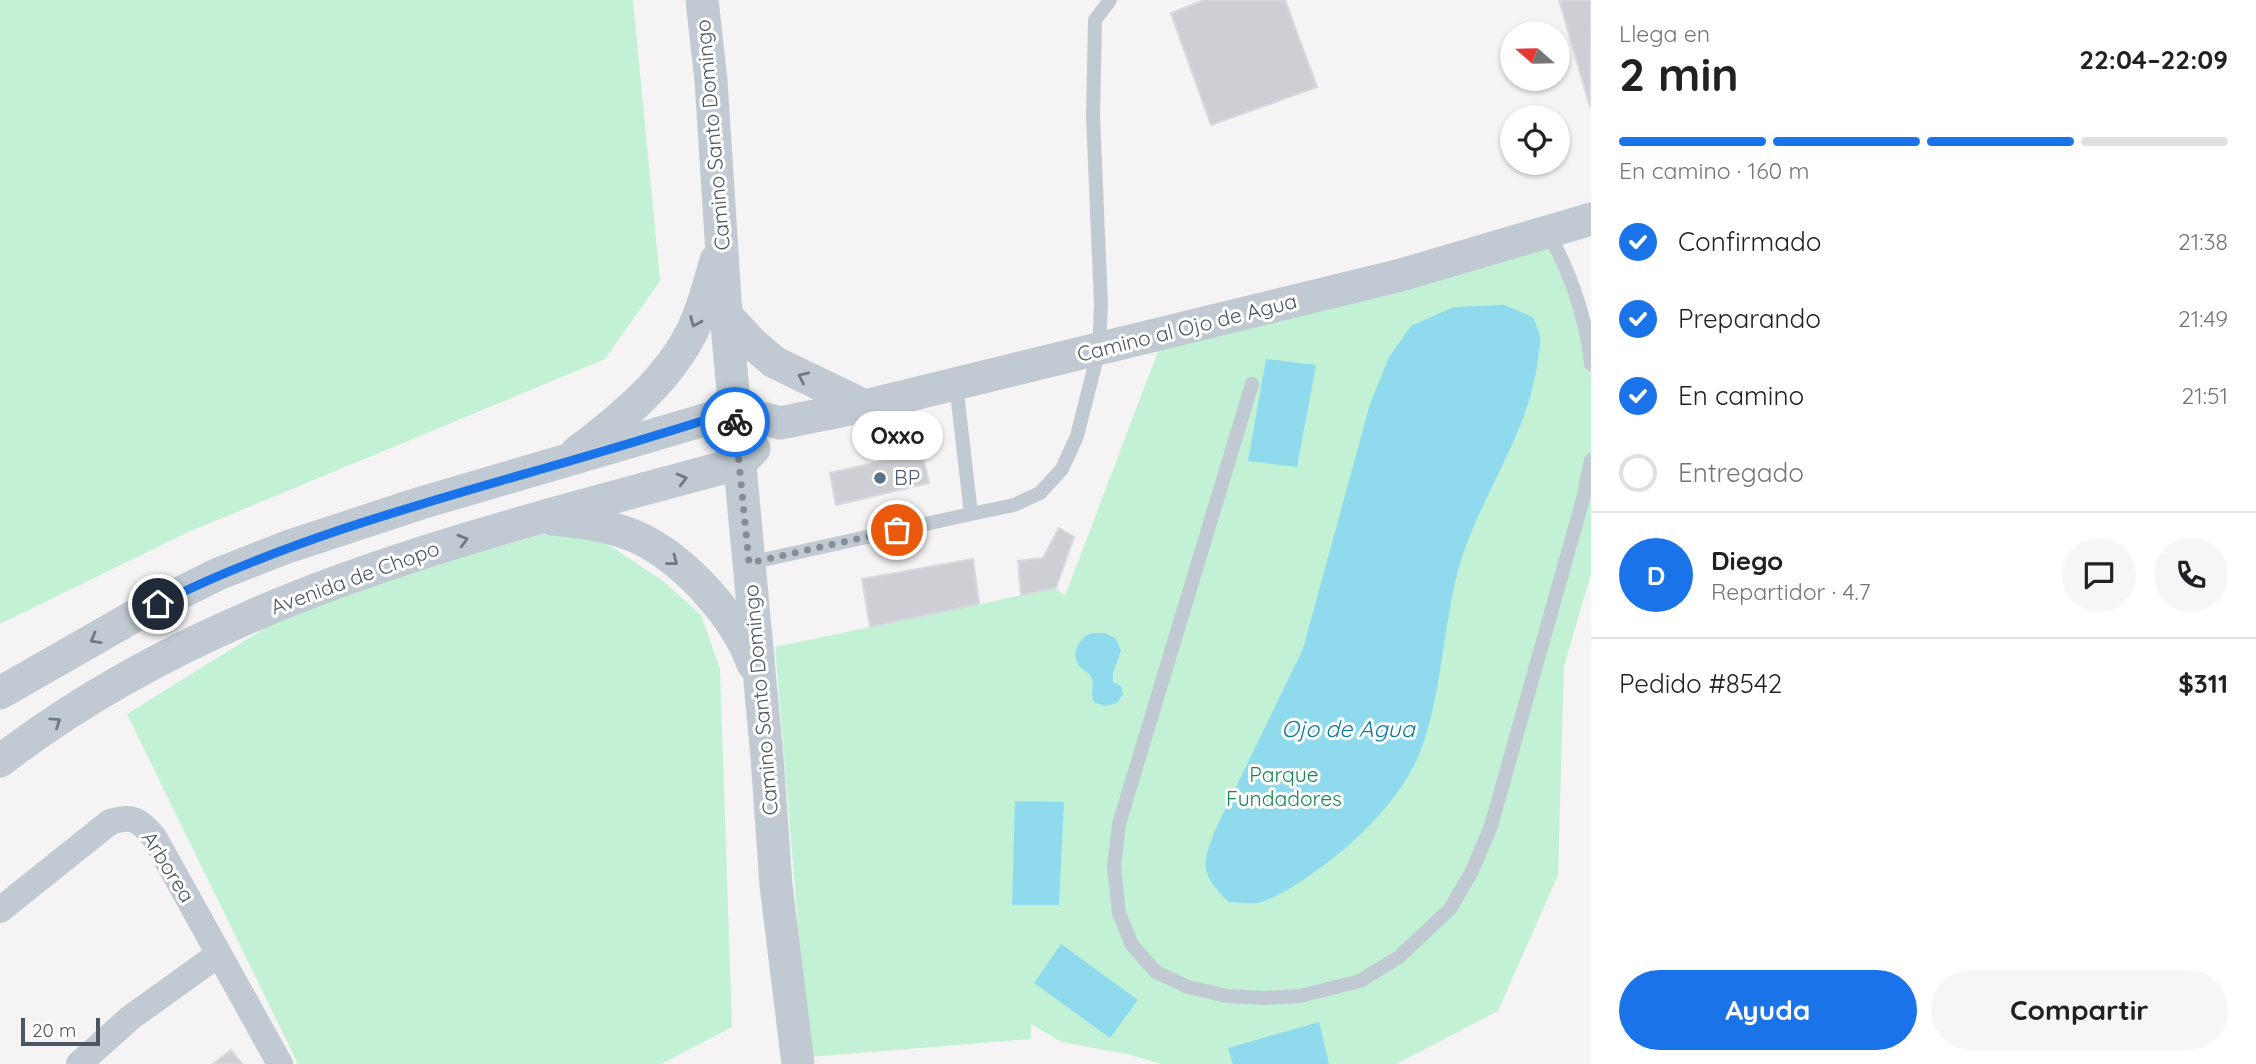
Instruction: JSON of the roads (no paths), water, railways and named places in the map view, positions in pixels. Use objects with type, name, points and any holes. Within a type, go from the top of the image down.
[{"type":"street","name":"Camino Santo Domingo","points":[[702,0],[723,234],[734,411],[761,689],[776,885],[798,1064]]},
{"type":"street","name":"Camino al Ojo de Agua","points":[[734,411],[780,422],[865,406],[1388,279],[1591,219]]},
{"type":"street","points":[[560,464],[616,421],[646,393],[679,354],[694,328],[723,234]]},
{"type":"street","points":[[726,315],[774,362],[865,406]]},
{"type":"street","points":[[0,693],[138,614],[218,574],[287,547],[421,503],[734,411]]},
{"type":"street","points":[[740,463],[780,422]]},
{"type":"street","name":"Avenida de Chopo","points":[[0,761],[98,693],[169,654],[317,588],[421,552],[740,463]]},
{"type":"street","points":[[540,518],[582,522],[611,529],[641,540],[667,555],[691,575],[718,605],[750,656],[761,689]]},
{"type":"street","name":"Arborea","points":[[0,910],[110,821],[125,817],[135,820],[154,837],[280,1064]]},
{"type":"street","points":[[79,1064],[130,1018],[219,954]]},
{"type":"lane","points":[[749,563],[1014,505],[1040,493],[1062,469],[1077,436],[1099,349],[1101,306],[1093,116],[1095,47],[1096,20],[1110,0]]},
{"type":"lane","points":[[1548,232],[1565,264],[1579,303],[1591,364]]},
{"type":"lane","points":[[956,384],[971,514]]},
{"type":"lane","points":[[1252,384],[1119,824],[1114,867],[1119,913],[1132,945],[1156,972],[1188,987],[1227,996],[1300,996],[1360,981],[1399,957],[1450,909],[1472,871],[1491,826],[1583,499],[1591,460]]},
{"type":"water","name":"Ojo de Agua","points":[[1504,305],[1533,317],[1538,329],[1540,344],[1533,385],[1516,436],[1461,560],[1433,710],[1418,757],[1402,786],[1380,814],[1342,851],[1274,897],[1253,903],[1229,902],[1208,876],[1208,851],[1216,828],[1303,649],[1370,404],[1389,357],[1411,326],[1454,307]]},
{"type":"water","points":[[1266,359],[1316,365],[1297,467],[1248,461]]},
{"type":"water","points":[[1092,633],[1105,633],[1116,639],[1121,651],[1113,673],[1113,682],[1121,686],[1123,694],[1117,703],[1105,706],[1094,702],[1092,678],[1077,663],[1079,643]]},
{"type":"water","points":[[1015,801],[1064,802],[1059,905],[1012,905]]},
{"type":"water","points":[[1061,944],[1138,1000],[1110,1038],[1034,983]]},
{"type":"water","points":[[1319,1022],[1329,1064],[1233,1064],[1228,1048]]},
{"type":"place","name":"BP","points":[[880,478]]},
{"type":"place","name":"Oxxo","points":[[897,530]]},
{"type":"park label","name":"Parque Fundadores","points":[[1284,787]]}]
